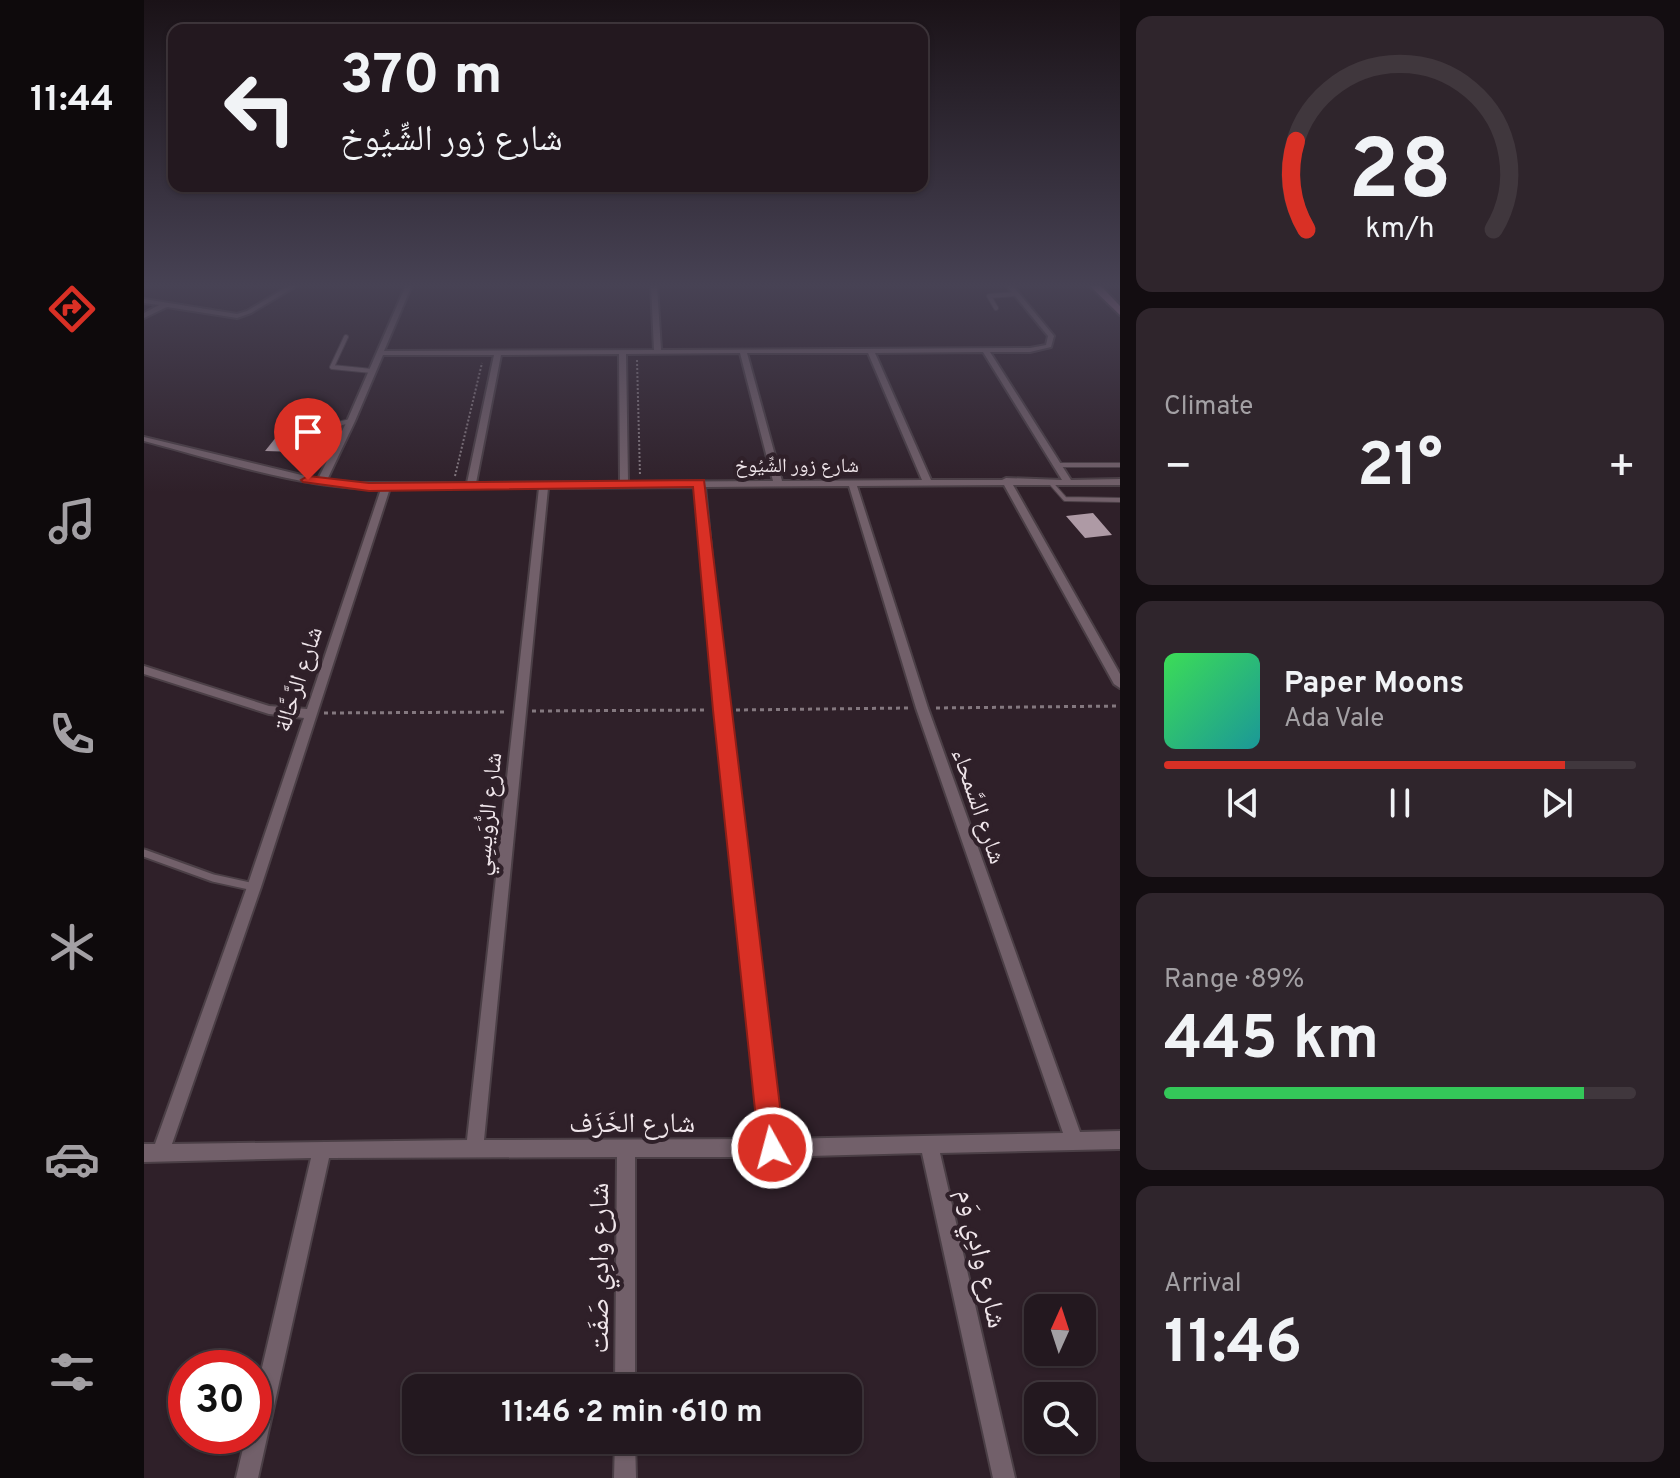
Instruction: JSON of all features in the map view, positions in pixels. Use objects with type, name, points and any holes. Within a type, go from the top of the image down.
[{"type":"street","points":[[321,482],[379,354]]},
{"type":"street","points":[[472,480],[498,354]]},
{"type":"street","points":[[622,354],[624,480]]},
{"type":"street","points":[[744,354],[778,483]]},
{"type":"street","points":[[872,354],[927,482]]},
{"type":"street","points":[[987,354],[1068,482]]},
{"type":"street","name":"شارع زور الشِّيُوخ","points":[[144,439],[321,482],[386,486],[472,480],[544,484],[624,480],[700,483],[1120,482]]},
{"type":"street","points":[[1006,481],[1120,684]]},
{"type":"street","points":[[700,483],[721,710],[772,1148]]},
{"type":"street","name":"شارع السَّمحاء","points":[[852,483],[922,708],[1074,1140]]},
{"type":"street","name":"شارع الرُّوَيسِي","points":[[475,1149],[544,484]]},
{"type":"street","name":"شارع الرَّحَّالة","points":[[152,1153],[254,887],[386,486]]},
{"type":"street","points":[[144,670],[269,710],[310,714]]},
{"type":"street","name":"شارع الخَزَف","points":[[152,1153],[322,1149],[772,1148],[1120,1140]]},
{"type":"street","name":"شارع وادِي وَم","points":[[929,1144],[1004,1478]]},
{"type":"street","name":"شارع وادِي صَفَت","points":[[625,1374],[626,1148]]},
{"type":"street","points":[[247,1478],[322,1149]]},
{"type":"street","points":[[625,1454],[625,1478]]},
{"type":"lane","points":[[338,354],[332,367],[372,371]]},
{"type":"lane","points":[[333,460],[316,458],[313,453],[328,426],[351,421]]},
{"type":"lane","points":[[1057,465],[1120,465]]},
{"type":"lane","points":[[1050,482],[1065,499],[1120,500]]},
{"type":"lane","points":[[144,853],[213,878],[254,887]]},
{"type":"path","points":[[455,476],[484,354]]},
{"type":"path","points":[[624,480],[640,476],[637,354]]},
{"type":"path","points":[[445,476],[472,480]]},
{"type":"building","points":[[277,436],[308,437],[297,452],[265,451]]},
{"type":"building","points":[[1093,513],[1112,535],[1085,538],[1066,516]]},
{"type":"route","points":[[308,480],[369,487],[700,483],[721,710],[772,1148]]}]
